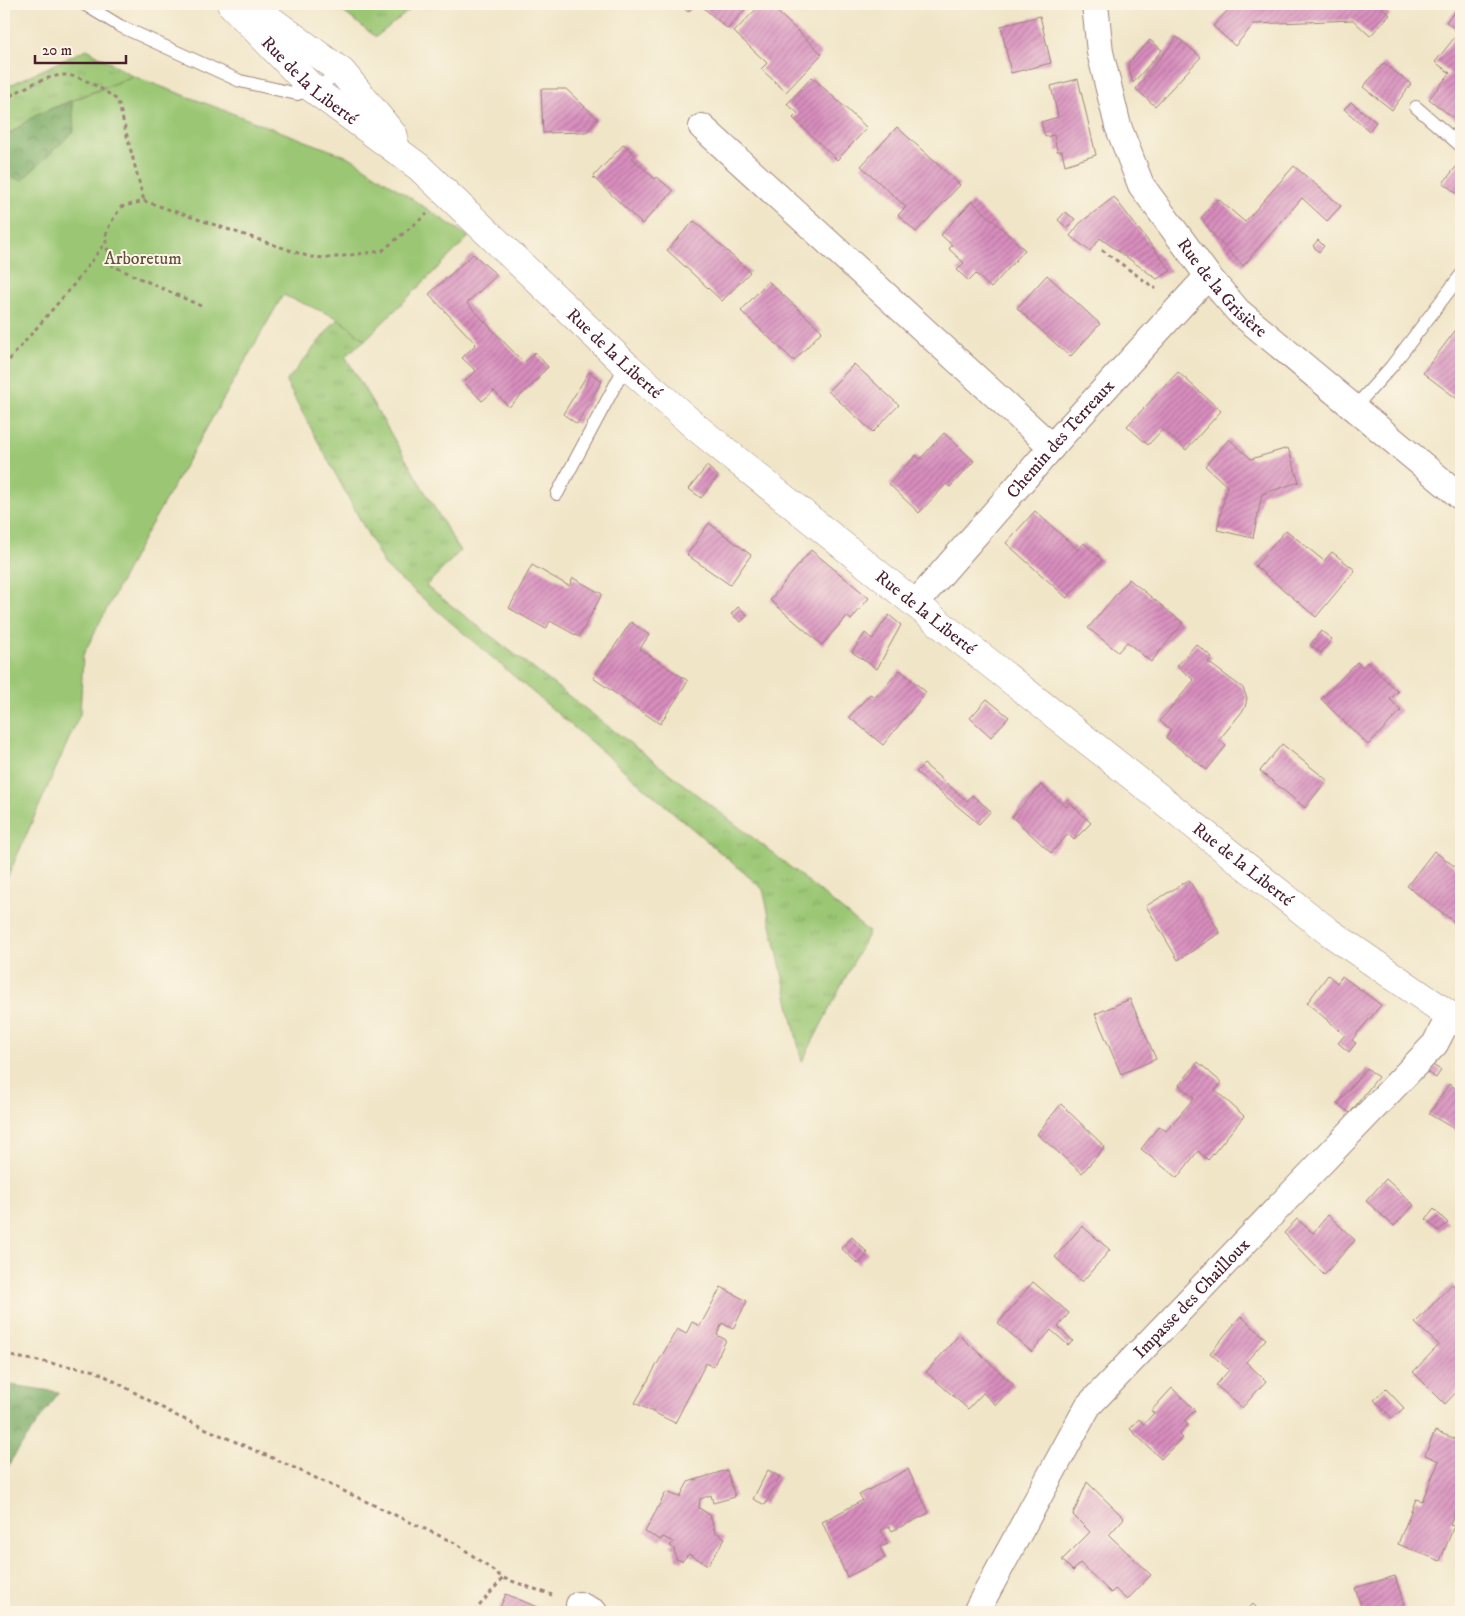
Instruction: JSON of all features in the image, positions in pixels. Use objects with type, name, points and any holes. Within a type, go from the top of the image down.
[{"type":"street","name":"Rue de la Liberté","points":[[231,4],[313,89],[419,167],[626,365],[697,428],[915,604],[1329,932],[1456,1019]]},
{"type":"street","name":"Rue de la Liberté","points":[[249,4],[342,72],[419,167]]},
{"type":"street","name":"Rue de la Grisière","points":[[1095,4],[1100,52],[1118,126],[1141,185],[1208,276],[1238,311],[1461,497]]},
{"type":"street","points":[[702,126],[1052,447]]},
{"type":"street","name":"Chemin des Terreaux","points":[[915,604],[1052,447],[1208,276]]},
{"type":"street","name":"Impasse des Chailloux","points":[[976,1612],[1088,1406],[1435,1044],[1456,1019]]},
{"type":"lane","points":[[84,4],[120,26],[240,81],[297,94],[313,89],[342,72]]},
{"type":"lane","points":[[1416,107],[1461,146]]},
{"type":"lane","points":[[1354,408],[1391,367],[1461,275]]},
{"type":"lane","points":[[557,494],[626,365]]},
{"type":"path","points":[[4,100],[24,87],[63,75],[90,82],[118,101],[144,202]]},
{"type":"path","points":[[4,366],[75,283],[105,243],[108,227],[121,207],[144,202],[310,257],[328,258],[382,251],[449,195]]},
{"type":"path","points":[[105,243],[113,266],[201,306]]},
{"type":"path","points":[[1102,250],[1153,288],[1184,302]]},
{"type":"path","points":[[4,1355],[96,1371],[176,1416],[286,1464],[456,1544],[504,1578],[586,1609]]},
{"type":"path","points":[[474,1612],[504,1578]]},
{"type":"green space","points":[[333,4],[417,4],[376,37]]},
{"type":"green space","points":[[87,49],[133,76],[35,115],[4,138],[4,88]]},
{"type":"green space","name":"Arboretum","points":[[133,76],[351,158],[469,237],[365,340],[338,318],[283,295],[144,537],[83,655],[80,714],[4,885],[4,176],[22,180],[74,131],[72,101]]},
{"type":"green space","points":[[72,101],[74,131],[22,180],[4,176],[4,138],[35,115]]},
{"type":"green space","points":[[338,318],[365,340],[345,356],[460,551],[426,586],[774,854],[869,932],[802,1062],[763,889],[385,566],[286,382]]},
{"type":"green space","points":[[4,1384],[59,1392],[12,1459],[4,1476]]},
{"type":"building","points":[[679,4],[695,4],[688,12]]},
{"type":"building","points":[[699,4],[750,4],[728,29]]},
{"type":"building","points":[[761,4],[769,4],[822,54],[786,92],[761,69],[767,63],[734,32]]},
{"type":"building","points":[[1240,4],[1378,4],[1390,15],[1370,36],[1353,20],[1254,24],[1235,46],[1213,26],[1231,7],[1237,8]]},
{"type":"building","points":[[1461,4],[1461,114],[1456,120],[1429,99],[1450,73],[1435,62],[1459,32],[1446,22]]},
{"type":"building","points":[[1040,16],[1051,63],[1011,73],[1001,26]]},
{"type":"building","points":[[1177,37],[1201,57],[1155,106],[1136,89]]},
{"type":"building","points":[[1150,40],[1162,50],[1133,83],[1128,64]]},
{"type":"building","points":[[1384,63],[1411,84],[1392,110],[1363,87]]},
{"type":"building","points":[[812,77],[867,128],[837,160],[793,118],[798,113],[787,104]]},
{"type":"building","points":[[1078,79],[1096,155],[1065,165],[1062,151],[1057,151],[1054,135],[1045,137],[1041,122],[1058,117],[1051,86]]},
{"type":"building","points":[[541,89],[566,89],[598,119],[587,132],[543,133]]},
{"type":"building","points":[[1351,102],[1376,122],[1369,131],[1344,109]]},
{"type":"building","points":[[897,127],[960,185],[916,232],[898,215],[906,207],[861,166]]},
{"type":"building","points":[[624,144],[635,155],[632,158],[655,179],[657,177],[673,191],[642,224],[593,177]]},
{"type":"building","points":[[1461,163],[1461,197],[1443,183]]},
{"type":"building","points":[[1294,166],[1341,206],[1327,221],[1302,198],[1243,266],[1216,238],[1201,218],[1218,199],[1245,222]]},
{"type":"building","points":[[1114,197],[1171,271],[1157,279],[1100,238],[1090,251],[1070,236],[1080,223]]},
{"type":"building","points":[[972,201],[1025,250],[991,288],[976,274],[969,281],[957,270],[964,263],[949,249],[952,245],[941,235]]},
{"type":"building","points":[[1065,212],[1075,219],[1067,228],[1058,220]]},
{"type":"building","points":[[694,221],[750,272],[722,301],[667,250]]},
{"type":"building","points":[[1318,240],[1324,246],[1319,252],[1313,246]]},
{"type":"building","points":[[473,254],[497,275],[467,303],[524,363],[535,352],[548,367],[509,407],[494,391],[482,401],[464,382],[476,371],[462,358],[476,344],[429,294]]},
{"type":"building","points":[[1047,275],[1100,324],[1070,357],[1017,308]]},
{"type":"building","points":[[768,281],[822,331],[794,361],[741,311]]},
{"type":"building","points":[[1461,323],[1461,399],[1460,401],[1423,373]]},
{"type":"building","points":[[854,364],[899,405],[873,432],[828,391]]},
{"type":"building","points":[[589,372],[602,381],[577,424],[563,414]]},
{"type":"building","points":[[1178,372],[1221,411],[1186,450],[1163,429],[1148,445],[1127,426]]},
{"type":"building","points":[[944,433],[974,461],[950,487],[946,484],[919,513],[889,484],[916,455],[920,459]]},
{"type":"building","points":[[1229,439],[1251,459],[1288,448],[1299,482],[1262,494],[1253,538],[1217,530],[1227,486],[1205,466]]},
{"type":"building","points":[[707,466],[718,476],[701,498],[689,489]]},
{"type":"building","points":[[1035,511],[1078,550],[1084,543],[1102,560],[1067,598],[1006,543]]},
{"type":"building","points":[[709,523],[751,555],[730,585],[687,555]]},
{"type":"building","points":[[1286,530],[1324,561],[1332,552],[1355,570],[1316,617],[1255,566]]},
{"type":"building","points":[[811,550],[869,598],[851,620],[847,616],[822,645],[770,600]]},
{"type":"building","points":[[532,565],[569,586],[573,578],[602,594],[579,637],[550,621],[546,629],[509,608]]},
{"type":"building","points":[[1129,579],[1183,623],[1151,662],[1127,642],[1118,652],[1088,628]]},
{"type":"building","points":[[738,607],[748,615],[741,622],[731,614]]},
{"type":"building","points":[[889,615],[901,625],[877,669],[852,652],[865,633],[872,639]]},
{"type":"building","points":[[631,622],[649,635],[640,649],[688,681],[660,724],[593,678]]},
{"type":"building","points":[[1321,631],[1332,639],[1321,653],[1310,645]]},
{"type":"building","points":[[1196,644],[1212,657],[1208,662],[1243,688],[1247,698],[1245,708],[1219,740],[1226,746],[1207,770],[1166,738],[1171,730],[1160,721],[1194,680],[1177,666]]},
{"type":"building","points":[[1357,662],[1362,667],[1367,662],[1398,692],[1390,699],[1401,711],[1368,745],[1321,699]]},
{"type":"building","points":[[900,670],[926,692],[883,745],[849,717],[870,694],[875,697]]},
{"type":"building","points":[[987,699],[1009,717],[991,737],[970,718]]},
{"type":"building","points":[[1282,744],[1327,780],[1305,808],[1260,771]]},
{"type":"building","points":[[924,764],[967,801],[972,795],[991,811],[979,824],[916,772]]},
{"type":"building","points":[[1041,785],[1066,807],[1069,802],[1091,823],[1074,840],[1068,834],[1051,853],[1012,817]]},
{"type":"building","points":[[1434,851],[1461,871],[1461,927],[1407,886]]},
{"type":"building","points":[[1189,880],[1220,933],[1178,960],[1146,906]]},
{"type":"building","points":[[1328,975],[1337,983],[1342,976],[1381,1005],[1352,1040],[1356,1043],[1349,1052],[1338,1043],[1345,1035],[1307,1003]]},
{"type":"building","points":[[1130,999],[1156,1059],[1121,1074],[1095,1014]]},
{"type":"building","points":[[1198,1062],[1222,1083],[1215,1090],[1244,1116],[1208,1160],[1198,1151],[1177,1178],[1141,1149],[1159,1126],[1166,1131],[1194,1098],[1179,1085]]},
{"type":"building","points":[[1429,1063],[1441,1070],[1436,1078],[1423,1070]]},
{"type":"building","points":[[1367,1068],[1378,1077],[1350,1113],[1337,1104]]},
{"type":"building","points":[[1449,1084],[1461,1092],[1461,1133],[1429,1114]]},
{"type":"building","points":[[1061,1104],[1105,1147],[1082,1173],[1037,1134]]},
{"type":"building","points":[[1386,1179],[1414,1205],[1394,1226],[1366,1201]]},
{"type":"building","points":[[1434,1209],[1448,1223],[1439,1231],[1426,1219]]},
{"type":"building","points":[[1328,1215],[1355,1240],[1324,1275],[1284,1233],[1297,1219],[1313,1233]]},
{"type":"building","points":[[1082,1226],[1110,1250],[1082,1282],[1055,1257]]},
{"type":"building","points":[[852,1237],[868,1253],[858,1264],[841,1248]]},
{"type":"building","points":[[1033,1282],[1069,1313],[1058,1327],[1073,1341],[1068,1345],[1051,1330],[1032,1352],[998,1323]]},
{"type":"building","points":[[1452,1284],[1461,1293],[1461,1387],[1445,1404],[1413,1372],[1439,1345],[1415,1323]]},
{"type":"building","points":[[721,1287],[747,1301],[733,1329],[722,1323],[717,1335],[726,1340],[713,1367],[706,1363],[675,1423],[635,1403],[677,1329],[686,1334],[692,1322],[700,1326]]},
{"type":"building","points":[[1241,1316],[1266,1339],[1246,1362],[1266,1381],[1242,1408],[1216,1385],[1229,1370],[1210,1353]]},
{"type":"building","points":[[959,1335],[1014,1385],[996,1405],[983,1393],[968,1409],[926,1372]]},
{"type":"building","points":[[1172,1388],[1195,1410],[1184,1421],[1188,1425],[1179,1435],[1182,1438],[1161,1459],[1130,1429],[1139,1419],[1144,1424],[1154,1413],[1151,1411]]},
{"type":"building","points":[[1386,1389],[1404,1408],[1392,1418],[1374,1400]]},
{"type":"building","points":[[1435,1431],[1461,1441],[1461,1457],[1456,1468],[1461,1470],[1461,1504],[1459,1503],[1450,1525],[1454,1526],[1440,1561],[1398,1544],[1416,1499],[1422,1501],[1439,1461],[1425,1455]]},
{"type":"building","points":[[908,1469],[929,1513],[892,1531],[889,1526],[881,1530],[888,1544],[880,1547],[885,1558],[847,1577],[822,1522],[863,1500],[859,1495]]},
{"type":"building","points":[[727,1470],[735,1497],[713,1503],[711,1495],[700,1499],[699,1508],[710,1515],[715,1532],[725,1538],[708,1565],[689,1554],[682,1561],[676,1559],[674,1549],[670,1546],[673,1542],[663,1537],[661,1540],[645,1532],[666,1492],[680,1497],[688,1482]]},
{"type":"building","points":[[768,1470],[780,1477],[765,1505],[753,1499]]},
{"type":"building","points":[[1087,1482],[1124,1518],[1109,1535],[1151,1575],[1127,1600],[1115,1589],[1111,1593],[1080,1563],[1073,1571],[1062,1560],[1090,1532],[1073,1515]]},
{"type":"building","points":[[1395,1576],[1405,1608],[1400,1610],[1401,1612],[1363,1612],[1355,1588]]},
{"type":"building","points":[[506,1594],[544,1610],[543,1612],[498,1612]]},
{"type":"building","points":[[1253,1604],[1261,1612],[1245,1612]]}]
